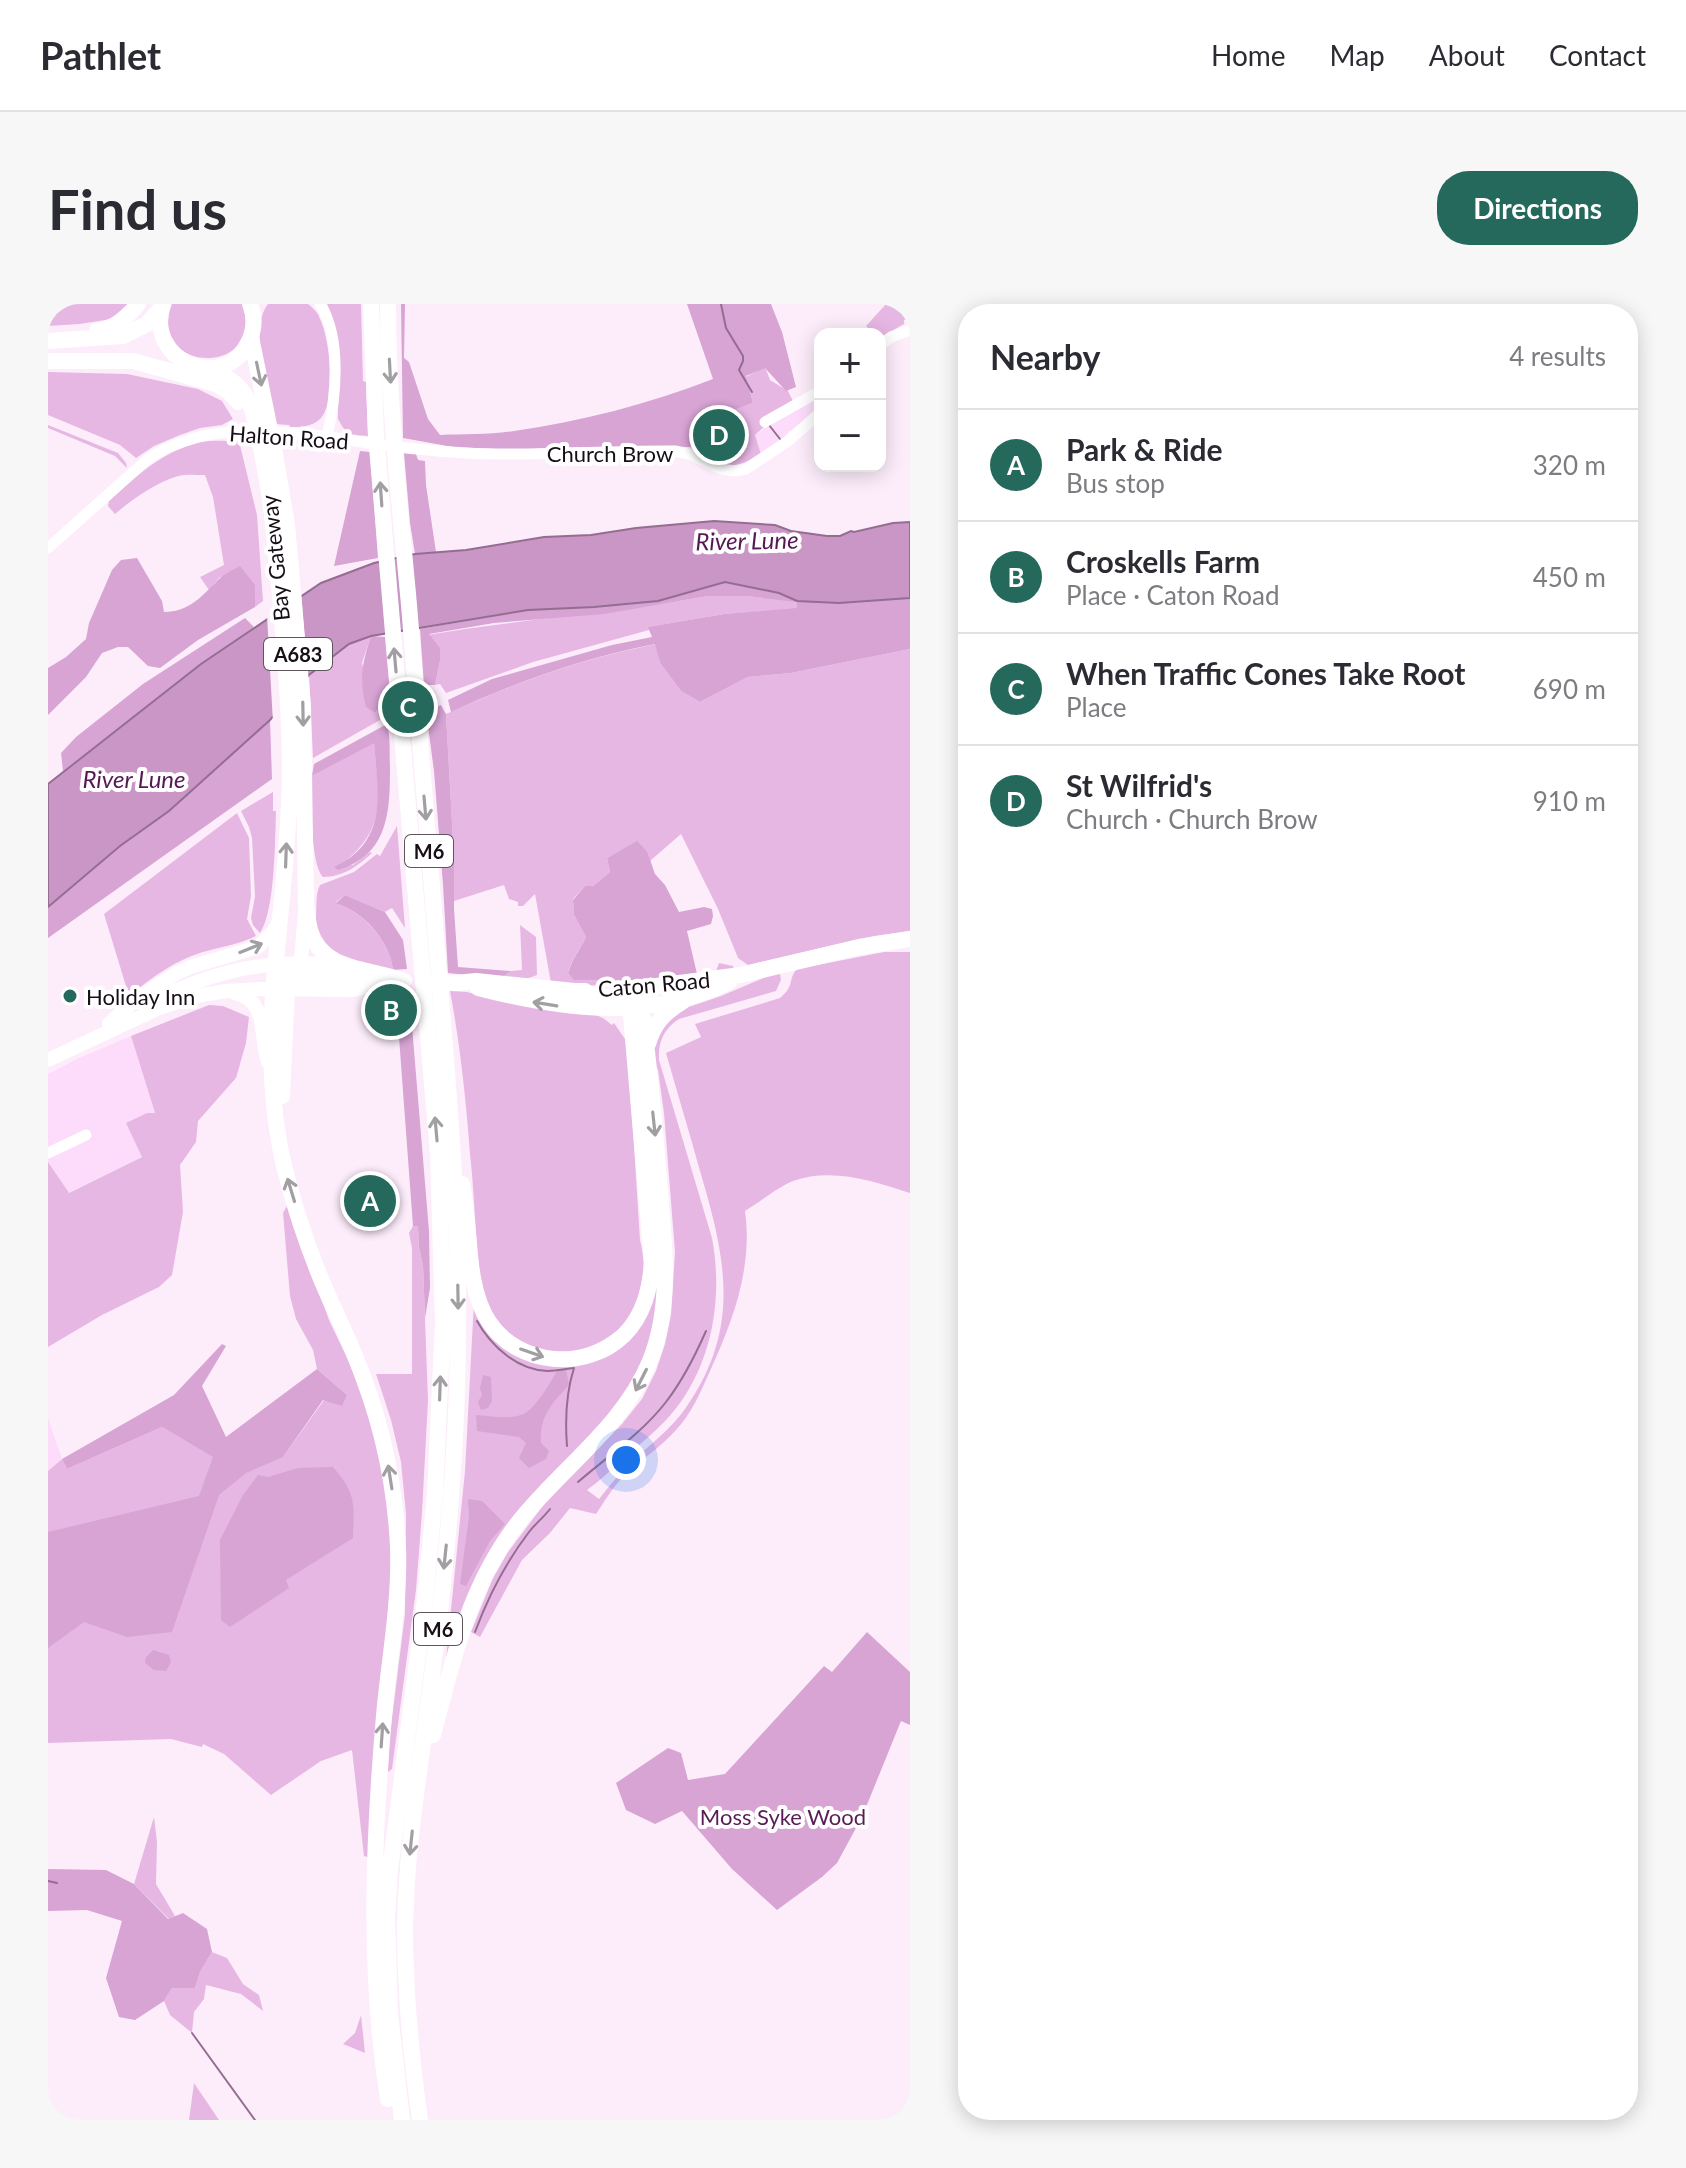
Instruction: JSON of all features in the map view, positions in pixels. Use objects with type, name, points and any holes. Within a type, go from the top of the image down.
[{"type":"highway","points":[[48,334],[104,330],[125,319],[138,304]]},
{"type":"highway","name":"M6","points":[[371,304],[378,462],[438,1153],[443,1322],[435,1494],[425,1600],[401,1772],[387,1918],[390,2014],[402,2120]]},
{"type":"highway","name":"M6","points":[[388,304],[394,438],[441,990],[458,1250],[457,1404],[446,1550],[414,1811],[405,1927],[407,2014],[420,2120]]},
{"type":"highway","points":[[48,341],[123,336],[147,324],[162,306]]},
{"type":"highway","points":[[162,306],[160,319],[164,340],[177,357]]},
{"type":"highway","name":"Bay Gateway","points":[[254,306],[251,337],[253,409],[277,534],[303,706],[306,905]]},
{"type":"highway","points":[[207,368],[218,367],[238,356],[251,337]]},
{"type":"highway","points":[[48,354],[131,352],[177,357]]},
{"type":"highway","name":"Bay Gateway","points":[[177,357],[233,381],[253,409]]},
{"type":"highway","points":[[48,361],[133,361],[216,384],[253,409],[277,534]]},
{"type":"highway","name":"Bay Gateway","points":[[277,534],[290,767],[281,917],[288,977]]},
{"type":"highway","points":[[306,905],[310,930],[322,951],[340,965]]},
{"type":"highway","points":[[741,975],[817,956],[910,939]]},
{"type":"highway","name":"Caton Road","points":[[340,965],[404,981]]},
{"type":"highway","name":"Caton Road","points":[[288,977],[385,982],[486,982],[574,991],[649,988],[741,975]]},
{"type":"highway","name":"Caton Road","points":[[457,983],[544,1004],[598,1008],[691,997],[741,975]]},
{"type":"highway","name":"A683","points":[[288,977],[271,1070],[278,1138],[288,1184],[320,1277],[355,1355],[374,1408],[386,1449],[398,1545],[398,1599],[384,1712],[374,1911],[377,2010],[391,2120]]},
{"type":"highway","name":"A683","points":[[278,1138],[288,977]]},
{"type":"highway","points":[[414,1811],[456,1644],[479,1587],[519,1521],[621,1412],[637,1388],[656,1344],[665,1288],[665,1257],[634,1006],[649,988]]},
{"type":"highway","points":[[574,991],[625,1000],[634,1006]]},
{"type":"highway","points":[[452,1136],[467,1208],[477,1295],[488,1320],[506,1341],[535,1356],[568,1360],[595,1354],[617,1341],[633,1324],[648,1293],[651,1278],[640,1050],[662,1015],[691,997]]},
{"type":"highway","points":[[598,1008],[621,1026],[640,1050]]},
{"type":"main road","name":"A683","points":[[288,977],[302,934],[306,905]]},
{"type":"main road","points":[[109,1024],[136,999],[177,973],[258,947],[274,931],[281,917]]},
{"type":"main road","name":"Caton Road","points":[[48,1060],[186,998],[340,965]]},
{"type":"main road","name":"Caton Road","points":[[81,1043],[109,1024],[183,987],[218,974],[288,977]]},
{"type":"main road","points":[[226,991],[249,998],[259,1011],[263,1043],[271,1070]]},
{"type":"street","points":[[320,304],[330,329],[334,368],[334,398],[327,436]]},
{"type":"street","points":[[905,304],[910,308]]},
{"type":"street","points":[[886,341],[910,330]]},
{"type":"street","points":[[765,422],[814,394]]},
{"type":"street","name":"Church Brow","points":[[425,449],[511,454],[675,451],[735,471],[751,467],[814,418]]},
{"type":"street","name":"Halton Road","points":[[48,548],[135,468],[164,448],[194,437],[223,431],[286,432],[425,449]]},
{"type":"street","points":[[48,1153],[86,1135]]},
{"type":"shaded area","points":[[48,304],[128,304],[111,319],[48,326]]},
{"type":"shaded area","points":[[172,304],[242,304],[246,328],[239,345],[224,355],[207,358],[189,354],[175,344],[168,327]]},
{"type":"shaded area","points":[[268,304],[308,304],[318,314],[324,328],[329,355],[329,399],[320,419],[309,425],[290,427],[275,424],[260,345],[262,315]]},
{"type":"shaded area","points":[[327,304],[361,304],[368,436],[350,433],[338,419],[336,332]]},
{"type":"shaded area","points":[[886,304],[898,304],[910,315],[904,324],[886,334],[886,328],[866,326]]},
{"type":"shaded area","points":[[765,367],[770,380],[788,391],[793,401],[755,435],[761,454],[741,464],[725,465],[690,447],[690,426],[753,403],[746,377]]},
{"type":"shaded area","points":[[48,372],[127,374],[198,389],[222,401],[233,419],[222,425],[180,435],[136,458],[120,445],[48,415]]},
{"type":"shaded area","points":[[812,398],[814,401],[814,411],[793,432],[790,430],[761,454],[755,435]]},
{"type":"shaded area","points":[[48,425],[118,453],[127,468],[115,456],[48,428]]},
{"type":"shaded area","points":[[239,441],[257,515],[263,601],[255,607],[255,585],[220,577],[209,590],[200,577],[224,565],[213,497],[205,475],[169,479],[115,514],[108,506],[109,501],[140,474],[174,452],[200,442]]},
{"type":"shaded area","points":[[708,596],[797,601],[797,609],[724,614],[649,627],[649,630],[533,662],[446,693],[440,684],[435,685],[440,661],[427,635]]},
{"type":"shaded area","points":[[371,636],[362,663],[375,713],[386,699],[387,716],[313,758],[309,675],[349,644]]},
{"type":"shaded area","points":[[656,644],[660,663],[681,691],[700,702],[748,677],[791,673],[910,649],[910,931],[874,936],[748,965],[738,958],[681,834],[650,861],[647,851],[637,842],[607,858],[610,872],[593,886],[585,886],[573,899],[574,915],[586,937],[568,973],[575,980],[636,981],[713,974],[640,985],[551,983],[535,894],[523,906],[518,906],[518,902],[509,899],[504,885],[454,901],[446,714],[549,673]]},
{"type":"shaded area","points":[[374,742],[378,793],[374,822],[368,836],[344,862],[353,865],[372,853],[350,870],[323,877],[314,845],[312,776]]},
{"type":"shaded area","points":[[273,792],[273,811],[276,811],[273,875],[269,909],[260,933],[251,918],[255,896],[252,838],[241,811]]},
{"type":"shaded area","points":[[237,813],[249,838],[251,896],[247,919],[256,936],[185,959],[129,996],[104,914]]},
{"type":"shaded area","points":[[397,826],[405,928],[392,908],[385,912],[345,895],[336,902],[356,913],[374,929],[387,948],[393,970],[354,961],[331,951],[318,932],[316,917],[320,885],[354,872],[377,854],[380,856]]},
{"type":"shaded area","points":[[520,925],[536,937],[537,975],[501,978],[511,971],[522,970]]},
{"type":"shaded area","points":[[884,952],[910,952],[910,1193],[867,1180],[822,1175],[793,1181],[745,1211],[746,1253],[739,1293],[718,1352],[687,1416],[670,1437],[621,1479],[596,1514],[570,1508],[522,1560],[480,1637],[471,1632],[493,1578],[508,1552],[545,1503],[622,1424],[642,1399],[665,1344],[671,1315],[675,1252],[664,1113],[658,1070],[653,1060],[654,1032],[677,1011],[780,973],[781,980],[776,991],[679,1019],[669,1027],[661,1041],[659,1060],[712,1238],[715,1310],[704,1357],[682,1400],[657,1429],[587,1490],[599,1499],[623,1470],[681,1415],[704,1376],[716,1347],[722,1319],[724,1290],[716,1232],[666,1053],[701,1037],[695,1024],[780,998],[788,990],[797,969]]},
{"type":"shaded area","points":[[719,963],[733,966],[734,970],[715,974]]},
{"type":"shaded area","points":[[450,991],[591,1013],[612,1025],[614,1023],[625,1039],[644,1276],[641,1294],[631,1317],[604,1340],[584,1349],[551,1351],[515,1338],[496,1320],[486,1300],[479,1267],[465,1093]]},
{"type":"shaded area","points":[[209,1005],[223,1006],[249,1017],[246,1043],[236,1078],[198,1121],[196,1142],[180,1165],[183,1212],[172,1275],[159,1287],[102,1315],[48,1347],[48,1162],[69,1193],[142,1157],[126,1123],[147,1113],[155,1113],[131,1036]]},
{"type":"shaded area","points":[[131,1036],[155,1114],[143,1156],[68,1193],[48,1162],[48,1074]]},
{"type":"shaded area","points":[[288,1204],[329,1320],[350,1364],[367,1411],[387,1495],[391,1595],[371,1858],[364,1856],[352,1750],[321,1761],[271,1795],[224,1754],[203,1744],[202,1747],[171,1739],[48,1743],[48,1471],[62,1459],[67,1469],[162,1427],[214,1457],[283,1457],[324,1400],[347,1395],[317,1369],[313,1350],[296,1319],[290,1296],[283,1213]]},
{"type":"shaded area","points":[[413,1226],[418,1226],[423,1265],[428,1400],[416,1590],[392,1769],[388,1772],[405,1614],[406,1514],[401,1462],[376,1374],[412,1374],[412,1248],[409,1233]]},
{"type":"shaded area","points":[[660,1253],[654,1327],[641,1366],[616,1408],[533,1496],[446,1659],[465,1471],[474,1301],[533,1360],[621,1343]]},
{"type":"shaded area","points":[[48,1418],[62,1459],[48,1471]]},
{"type":"shaded area","points":[[154,1817],[156,1884],[175,1916],[169,1919],[134,1884]]},
{"type":"shaded area","points":[[212,1952],[227,1958],[243,1984],[259,1995],[263,2011],[241,1994],[206,1985],[204,1999],[194,2012],[192,2033],[170,2015],[164,2001],[172,1988],[195,1988]]},
{"type":"shaded area","points":[[361,2015],[365,2053],[343,2044],[355,2033]]},
{"type":"shaded area","points":[[194,2083],[219,2120],[189,2120]]},
{"type":"green space","points":[[401,304],[405,304],[404,358],[409,362],[428,419],[440,435],[486,434],[565,422],[640,404],[713,379],[687,304],[771,304],[782,332],[796,387],[786,391],[765,368],[746,376],[753,403],[691,426],[690,447],[513,450],[453,447],[403,438]]},
{"type":"green space","points":[[360,451],[370,452],[378,558],[334,566]]},
{"type":"green space","points":[[404,453],[416,454],[418,460],[425,461],[436,552],[415,554]]},
{"type":"green space","points":[[137,558],[162,601],[164,612],[188,606],[220,578],[240,566],[255,585],[255,607],[198,640],[160,668],[148,666],[128,647],[102,653],[86,677],[48,715],[48,668],[86,639],[89,623],[112,570],[121,560]]},
{"type":"green space","points":[[725,582],[779,593],[797,601],[839,603],[910,598],[910,649],[791,673],[748,677],[700,702],[681,691],[660,663],[655,644],[552,672],[451,712],[448,700],[492,679],[612,645],[652,637],[648,627],[724,614],[797,608],[797,602],[746,596],[708,596],[604,614],[494,623],[429,634],[440,648],[440,661],[435,685],[424,685],[420,629],[528,610],[658,601]]},
{"type":"green space","points":[[245,618],[255,628],[201,664],[63,771],[61,753],[76,737],[143,684]]},
{"type":"green space","points":[[371,636],[385,637],[389,682],[386,699],[375,713],[366,707],[362,679]]},
{"type":"green space","points":[[441,705],[446,714],[458,967],[511,971],[501,978],[448,973],[434,771],[426,711]]},
{"type":"green space","points":[[270,720],[272,779],[48,938],[48,907],[120,846],[169,811]]},
{"type":"green space","points":[[387,724],[390,785],[383,830],[367,854],[338,870],[334,867],[352,856],[372,830],[378,798],[374,743],[312,776],[314,764]]},
{"type":"green space","points":[[637,841],[647,851],[655,874],[665,885],[679,912],[704,907],[712,909],[711,924],[687,931],[697,974],[636,981],[574,980],[568,973],[586,937],[574,915],[573,900],[585,886],[593,886],[610,872],[607,858]]},
{"type":"green space","points":[[345,895],[385,912],[403,940],[407,969],[393,970],[387,948],[374,929],[356,913],[336,903]]},
{"type":"green space","points":[[400,990],[409,990],[429,1231],[430,1288],[425,1318],[418,1226],[413,1226],[396,997]]},
{"type":"green space","points":[[222,1344],[226,1346],[202,1386],[226,1437],[317,1369],[347,1395],[342,1406],[323,1400],[283,1457],[246,1473],[219,1495],[172,1632],[127,1637],[84,1622],[48,1648],[48,1532],[199,1496],[213,1457],[162,1427],[67,1469],[62,1459],[174,1395]]},
{"type":"green space","points":[[566,1369],[569,1385],[552,1404],[542,1426],[541,1443],[549,1451],[546,1459],[529,1468],[519,1458],[526,1443],[519,1437],[477,1431],[476,1415],[522,1415],[544,1393],[557,1371]]},
{"type":"green space","points":[[483,1375],[491,1377],[492,1401],[488,1408],[481,1410],[478,1402],[482,1395]]},
{"type":"green space","points":[[333,1467],[352,1500],[353,1538],[286,1580],[289,1588],[230,1627],[221,1620],[220,1540],[243,1495],[258,1475],[268,1477],[298,1468]]},
{"type":"green space","points":[[468,1499],[482,1501],[505,1524],[490,1541],[466,1586],[460,1584],[469,1516]]},
{"type":"green space","name":"Moss Syke Wood","points":[[867,1632],[910,1672],[910,1725],[901,1721],[862,1817],[837,1863],[822,1877],[777,1910],[732,1869],[682,1811],[655,1824],[626,1810],[616,1783],[668,1748],[681,1753],[688,1780],[725,1774],[824,1666],[832,1672]]},
{"type":"green space","points":[[153,1650],[169,1655],[171,1662],[166,1671],[154,1670],[145,1663]]},
{"type":"green space","points":[[48,1869],[106,1870],[134,1884],[168,1919],[183,1913],[207,1929],[212,1952],[195,1988],[172,1988],[164,2001],[135,2020],[119,2017],[106,1978],[122,1921],[87,1910],[48,1911]]},
{"type":"water","name":"River Lune","points":[[714,521],[775,525],[791,531],[827,536],[910,522],[910,598],[839,603],[797,601],[779,593],[725,582],[658,601],[528,610],[371,636],[349,644],[309,675],[270,720],[169,811],[120,846],[48,907],[48,784],[201,664],[321,583],[374,563],[415,554],[466,550],[544,537],[591,535]]},
{"type":"pier","points":[[301,591],[308,682],[273,723],[267,615]]},
{"type":"waterway","points":[[721,304],[726,328],[743,356],[739,370],[752,392]]},
{"type":"waterway","points":[[769,425],[780,439]]},
{"type":"waterway","points":[[477,1321],[497,1348],[526,1366],[548,1371],[574,1368],[567,1407],[567,1446]]},
{"type":"waterway","points":[[578,1482],[657,1413],[683,1376],[706,1331]]},
{"type":"waterway","points":[[475,1632],[513,1555],[550,1509]]},
{"type":"waterway","points":[[48,1881],[57,1883]]},
{"type":"waterway","points":[[192,2033],[255,2120]]},
{"type":"place","name":"St Wilfrid's","points":[[719,435]]},
{"type":"place","name":"When Traffic Cones Take Root","points":[[408,707]]},
{"type":"place","name":"Holiday Inn","points":[[70,996]]},
{"type":"place","name":"Croskells Farm","points":[[391,1010]]},
{"type":"place","name":"Park & Ride","points":[[370,1201]]}]
